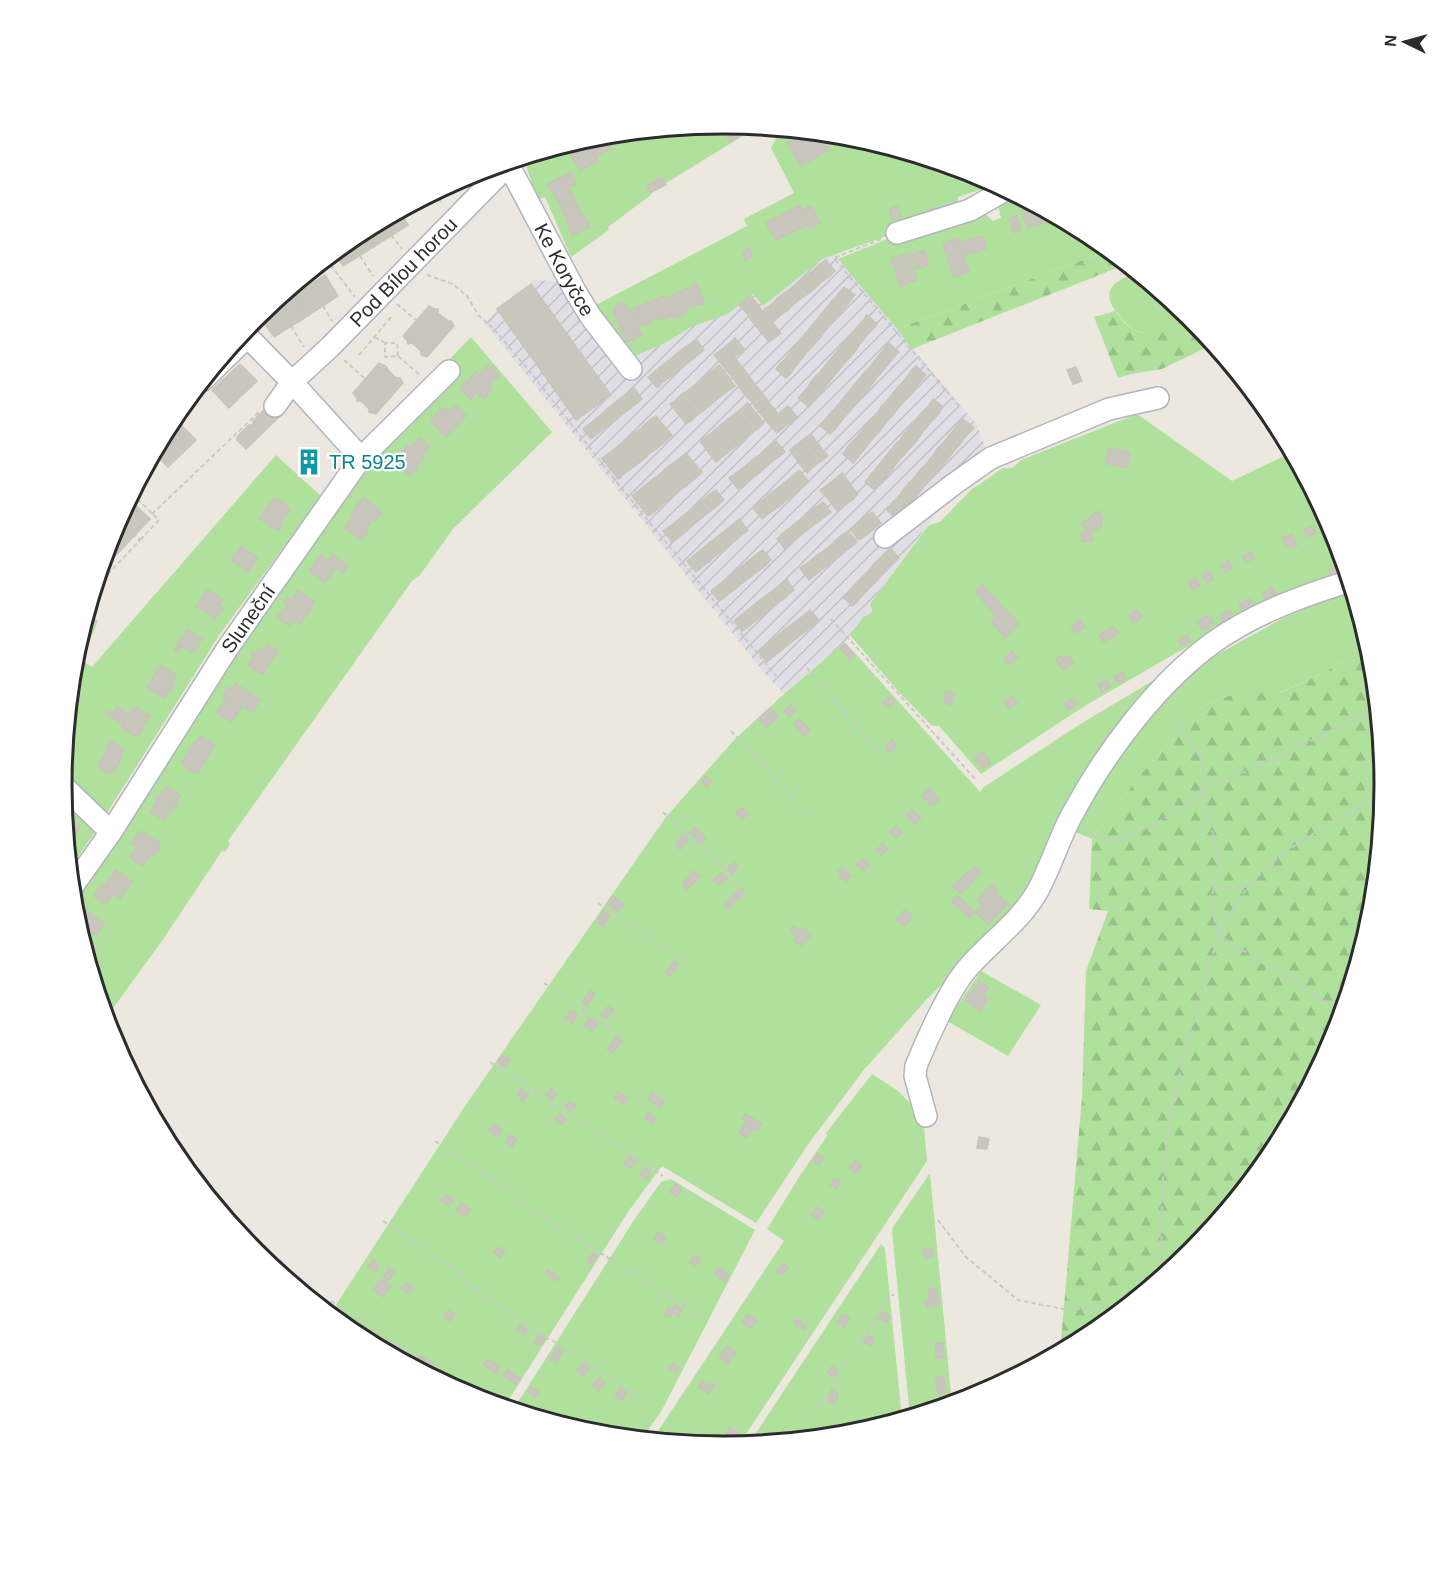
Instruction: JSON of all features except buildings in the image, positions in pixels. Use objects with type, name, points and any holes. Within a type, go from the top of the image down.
[{"type":"street","name":"Ke Koryčce","points":[[513,168],[575,291],[591,318],[631,369]]},
{"type":"street","name":"Pod Bílou horou","points":[[275,406],[292,382],[323,354],[498,174]]},
{"type":"street","points":[[897,233],[970,210],[998,194]]},
{"type":"street","points":[[249,339],[292,382],[361,458]]},
{"type":"street","name":"Sluneční","points":[[79,877],[111,832],[227,649],[361,458],[449,371]]},
{"type":"street","points":[[885,537],[991,458],[1109,409],[1158,398]]},
{"type":"street","points":[[926,1116],[915,1076],[916,1066],[952,993],[966,970],[1011,925],[1030,901],[1071,816],[1098,770],[1146,707],[1194,657],[1240,626],[1286,603],[1342,584]]},
{"type":"street","points":[[72,794],[111,832]]},
{"type":"path","points":[[897,233],[834,258],[959,406]]},
{"type":"path","points":[[360,256],[371,274],[416,320]]},
{"type":"path","points":[[413,261],[422,272],[435,279],[453,284],[466,296],[479,316],[493,328],[527,368],[623,490],[776,676]]},
{"type":"path","points":[[331,265],[366,310]]},
{"type":"path","points":[[359,355],[392,316]]},
{"type":"path","points":[[291,326],[303,346],[323,354],[364,378]]},
{"type":"path","points":[[375,337],[384,344],[397,343],[398,356],[434,387]]},
{"type":"path","points":[[384,344],[385,357],[398,356]]},
{"type":"path","points":[[152,514],[263,408],[275,406]]},
{"type":"path","points":[[250,421],[253,425]]},
{"type":"path","points":[[108,574],[159,520],[138,500]]},
{"type":"path","points":[[135,535],[140,540]]},
{"type":"path","points":[[831,619],[976,780]]},
{"type":"path","points":[[807,668],[882,756]]},
{"type":"path","points":[[1166,686],[1176,722],[1200,756],[1204,772],[1202,793],[1219,856],[1213,888],[1212,913],[1220,935],[1238,950],[1246,952],[1259,962],[1284,971],[1318,998],[1336,1005]]},
{"type":"path","points":[[1093,836],[1115,842],[1140,832],[1172,814],[1202,793],[1247,770],[1292,751],[1350,720],[1371,713]]},
{"type":"path","points":[[730,731],[813,819]]},
{"type":"path","points":[[1161,1267],[1162,1195],[1168,1139],[1196,1008],[1220,935],[1234,906],[1266,868],[1296,843],[1375,800]]},
{"type":"path","points":[[663,812],[740,884]]},
{"type":"path","points":[[1213,888],[1250,885]]},
{"type":"path","points":[[598,903],[681,960]]},
{"type":"path","points":[[544,983],[622,1036]]},
{"type":"path","points":[[490,1062],[663,1176]]},
{"type":"path","points":[[435,1141],[516,1195]]},
{"type":"path","points":[[518,1200],[705,1320]]},
{"type":"path","points":[[938,1220],[966,1257],[1018,1300],[1063,1309],[1111,1308]]},
{"type":"path","points":[[383,1221],[464,1276]]},
{"type":"path","points":[[465,1282],[642,1400]]},
{"type":"path","points":[[814,1414],[887,1299],[890,1295],[894,1295]]},
{"type":"path","points":[[331,1301],[414,1357]]},
{"type":"shaded area","points":[[834,254],[977,425],[985,447],[870,604],[873,613],[845,642],[784,694],[764,673],[485,323],[497,309],[531,284],[531,280],[558,281],[576,269],[601,314],[633,357],[665,343],[691,327],[728,314],[753,294],[763,306],[822,259]]},
{"type":"green space","points":[[681,135],[745,135],[650,193],[651,195],[608,227],[609,230],[571,257],[545,197],[537,200],[526,165],[596,146],[638,139]]},
{"type":"green space","points":[[777,136],[851,146],[933,168],[985,188],[958,197],[958,211],[822,259],[763,306],[753,294],[728,314],[691,327],[665,343],[633,357],[596,305],[747,226],[744,219],[794,193],[771,148]]},
{"type":"green space","points":[[1007,199],[1012,201],[1049,221],[1100,254],[897,329],[838,259],[897,235],[984,213],[993,221],[1001,218],[997,202]]},
{"type":"green space","points":[[1100,254],[1119,267],[912,349],[897,329]]},
{"type":"green space","points":[[1129,275],[1187,327],[1151,334],[1129,327],[1110,300],[1112,288],[1121,279]]},
{"type":"green space","points":[[1115,311],[1130,328],[1142,333],[1166,332],[1187,327],[1206,348],[1162,369],[1118,378],[1094,317]]},
{"type":"green space","points":[[471,337],[552,432],[453,529],[420,575],[412,581],[228,841],[230,844],[225,852],[222,851],[162,941],[113,1009],[94,954],[81,891],[107,854],[110,855],[228,664],[326,526],[369,468],[456,375],[445,364]]},
{"type":"green space","points":[[1137,414],[1232,481],[1286,455],[1308,497],[1341,579],[1264,607],[1176,653],[1083,707],[981,774],[939,726],[932,726],[897,690],[850,635],[863,617],[873,613],[870,604],[929,525],[940,522],[971,490],[1003,468],[1015,466],[1021,460]]},
{"type":"green space","points":[[276,455],[321,496],[220,634],[107,813],[72,779],[73,742],[85,660],[92,667]]},
{"type":"green space","points":[[1346,593],[1361,652],[1315,677],[1279,693],[1237,693],[1204,705],[1140,775],[1092,839],[1071,830],[1100,779],[1167,695],[1211,658],[1285,617]]},
{"type":"green space","points":[[94,617],[98,621],[88,646]]},
{"type":"green space","points":[[845,642],[980,792],[984,787],[1082,723],[1154,680],[1158,686],[1028,897],[996,932],[927,999],[863,1071],[807,1146],[756,1223],[662,1166],[628,1212],[508,1400],[435,1369],[362,1327],[334,1307],[467,1103],[666,817],[735,739]]},
{"type":"green space","points":[[1361,652],[1374,742],[1374,828],[1362,912],[1353,954],[1325,1034],[1288,1111],[1240,1182],[1213,1215],[1153,1275],[1120,1302],[1061,1342],[1082,1097],[1086,971],[1108,911],[1089,909],[1092,839],[1140,775],[1204,705],[1237,693],[1280,693]]},
{"type":"green space","points":[[73,810],[95,832],[77,858]]},
{"type":"green space","points":[[981,971],[1041,1005],[1008,1056],[947,1021]]},
{"type":"green space","points":[[872,1074],[897,1090],[923,1116],[927,1161],[745,1436],[657,1433],[784,1241],[767,1229],[827,1136],[826,1133]]},
{"type":"green space","points":[[930,1173],[951,1395],[909,1409],[892,1231]]},
{"type":"green space","points":[[671,1179],[755,1230],[662,1410],[647,1432],[596,1424],[517,1403],[636,1217],[661,1182]]},
{"type":"green space","points":[[881,1244],[885,1248],[901,1411],[851,1424],[809,1431],[754,1435]]},
{"type":"place","name":"TR 5925","points":[[309,462]]}]
